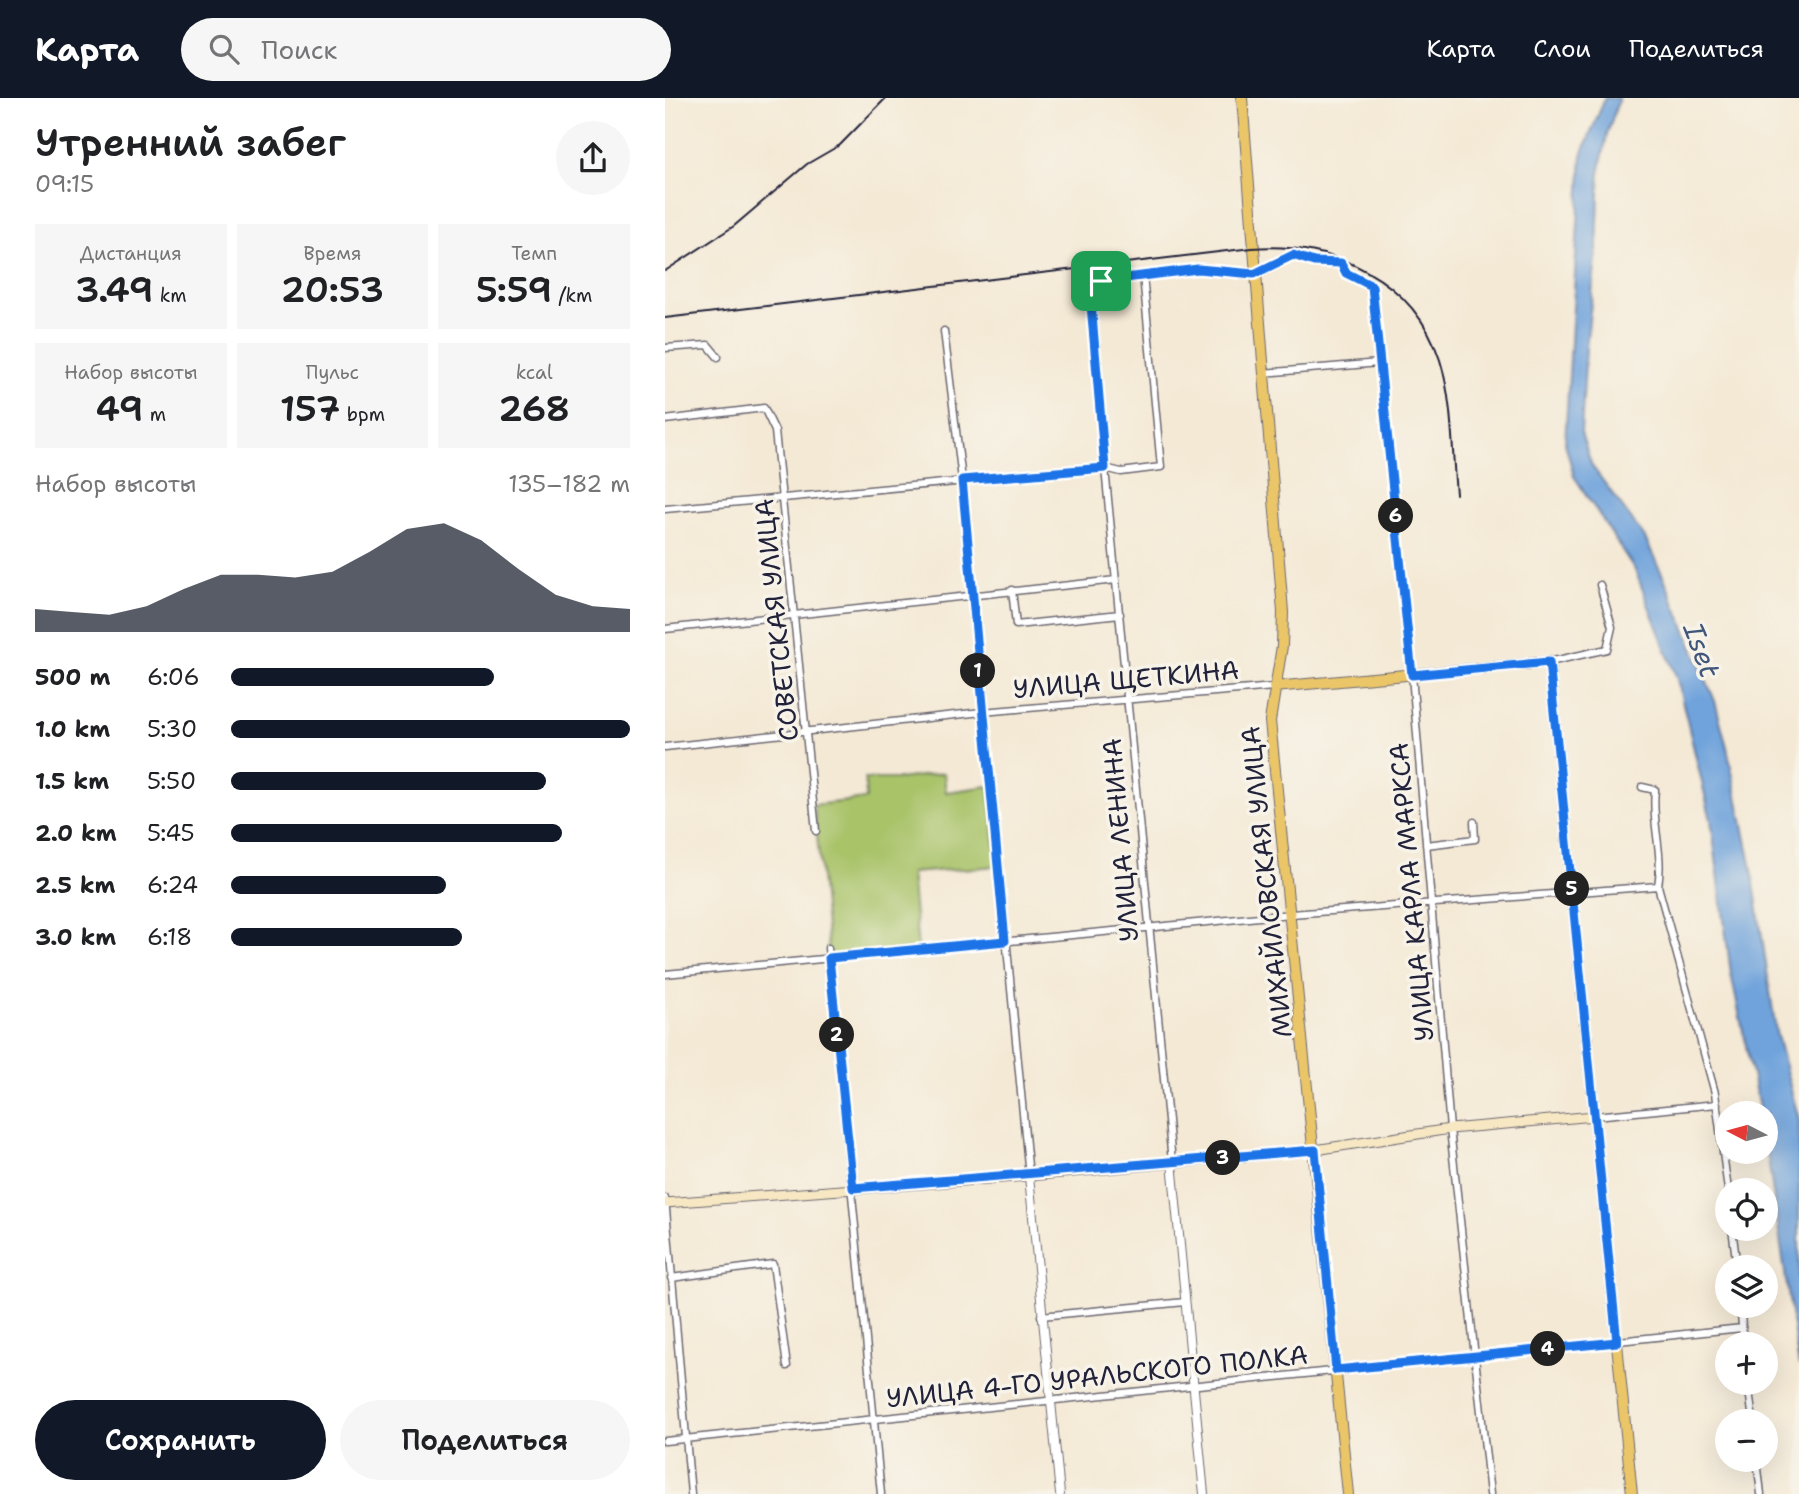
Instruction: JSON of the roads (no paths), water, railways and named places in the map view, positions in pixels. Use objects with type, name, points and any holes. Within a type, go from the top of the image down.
[{"type":"main road","name":"МИХАЙЛОВСКАЯ УЛИЦА","points":[[1242,98],[1284,628],[1270,721],[1349,1494]]},
{"type":"main road","name":"УЛИЦА ЩЕТКИНА","points":[[1274,687],[1549,662]]},
{"type":"main road","points":[[1549,662],[1632,1494]]},
{"type":"main road","points":[[665,1201],[1029,1176],[1315,1150],[1450,1129],[1595,1116]]},
{"type":"street","name":"УЛИЦА КАРЛА МАРКСА","points":[[1254,274],[1293,255],[1314,262],[1341,263],[1346,273],[1372,286],[1412,675],[1450,1129],[1490,1494]]},
{"type":"street","name":"УЛИЦА ЛЕНИНА","points":[[1204,1494],[1105,468],[1092,294],[1101,281],[1143,275],[1198,269],[1254,274]]},
{"type":"street","points":[[665,509],[962,480],[1105,468],[1121,472],[1161,467],[1143,275]]},
{"type":"street","points":[[944,331],[962,480],[982,712],[1060,1494]]},
{"type":"street","points":[[665,348],[708,345],[718,357]]},
{"type":"street","points":[[1263,373],[1379,363]]},
{"type":"street","name":"СОВЕТСКАЯ УЛИЦА","points":[[665,419],[764,408],[775,431],[796,615],[816,831]]},
{"type":"street","points":[[665,629],[1116,580]]},
{"type":"street","points":[[1549,662],[1607,649],[1612,627],[1600,585]]},
{"type":"street","points":[[1012,590],[1016,625],[1120,614]]},
{"type":"street","name":"УЛИЦА ЩЕТКИНА","points":[[665,747],[982,712],[1274,687]]},
{"type":"street","points":[[1643,788],[1655,790],[1653,811],[1662,861],[1658,886],[1716,1101]]},
{"type":"street","points":[[1426,845],[1475,839],[1474,822]]},
{"type":"street","points":[[665,974],[1291,914],[1658,886]]},
{"type":"street","points":[[828,948],[881,1494]]},
{"type":"street","points":[[1595,1116],[1715,1104]]},
{"type":"street","points":[[665,1201],[691,1494]]},
{"type":"street","points":[[671,1278],[773,1264],[787,1366]]},
{"type":"street","points":[[1041,1316],[1185,1301]]},
{"type":"street","points":[[1741,1318],[1742,1332]]},
{"type":"street","name":"УЛИЦА 4-ГО УРАЛЬСКОГО ПОЛКА","points":[[665,1441],[1742,1328]]},
{"type":"street","points":[[1758,1472],[1761,1494]]},
{"type":"water","points":[[1605,98],[1619,98],[1600,169],[1597,249],[1586,348],[1581,433],[1592,466],[1645,538],[1664,578],[1715,701],[1727,747],[1752,869],[1776,1032],[1799,1120],[1799,1366],[1778,1226],[1778,1178],[1771,1178],[1769,1164],[1778,1164],[1778,1101],[1757,1101],[1731,974],[1711,820],[1677,679],[1635,570],[1574,476],[1565,443],[1582,155]]},
{"type":"railway","points":[[665,271],[734,226],[807,164],[840,145],[886,98]]},
{"type":"railway","points":[[665,318],[1252,248],[1312,252],[1340,259],[1367,271],[1390,287],[1411,307],[1428,332],[1440,360],[1447,393],[1456,494]]},
{"type":"water label","name":"Iset","points":[[1702,650]]}]
